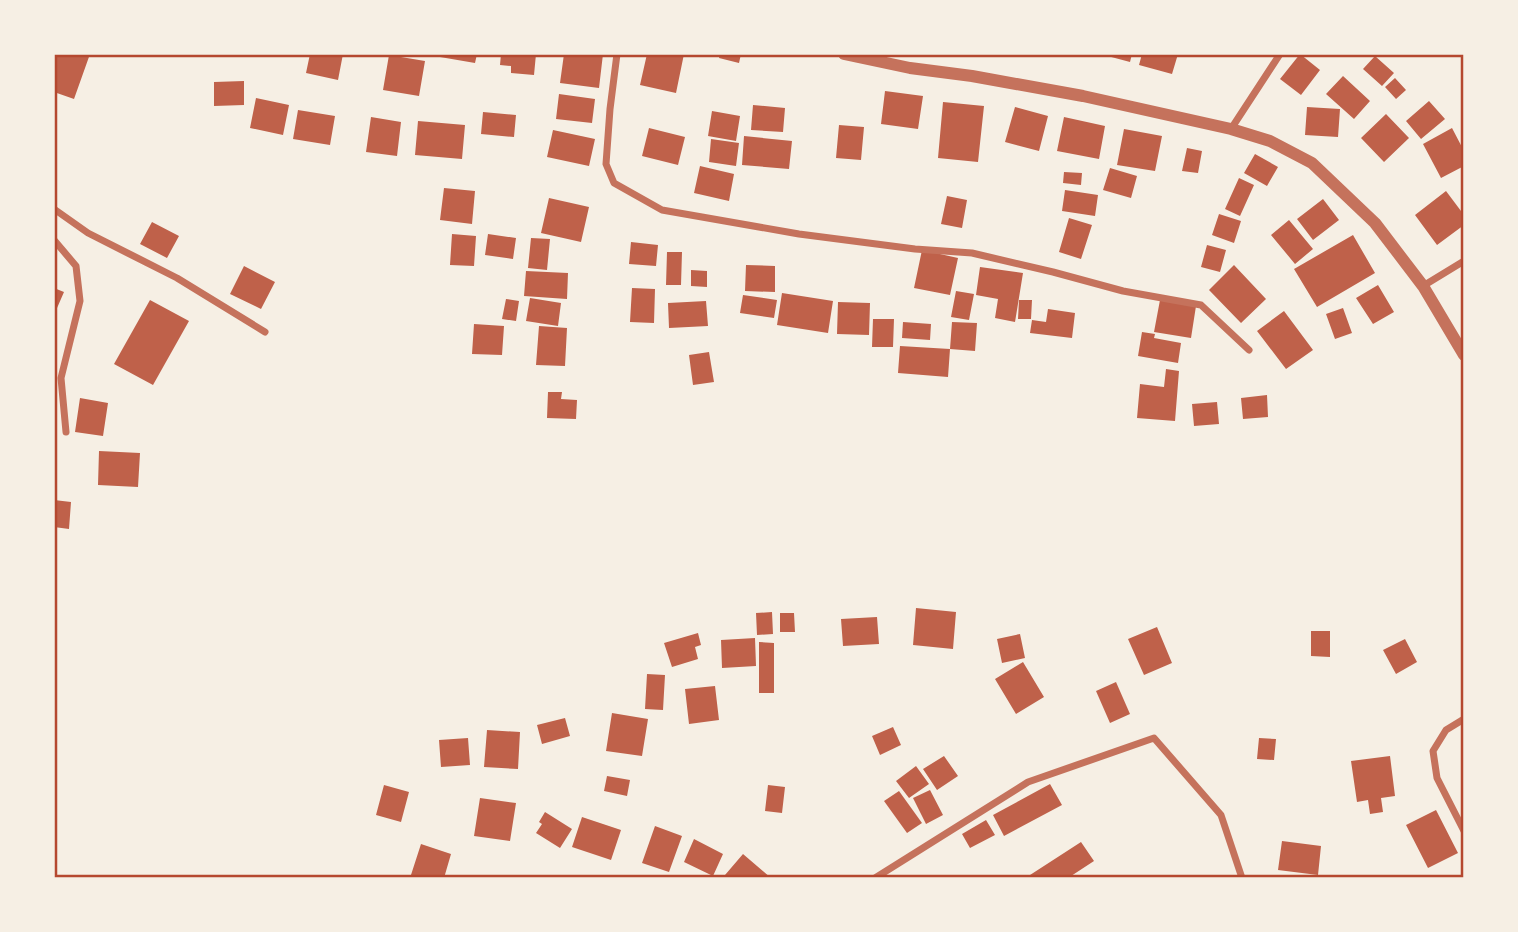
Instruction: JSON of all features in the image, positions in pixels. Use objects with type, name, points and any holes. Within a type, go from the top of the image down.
[{"type":"street","points":[[617,54],[606,164],[614,183],[662,210],[799,234],[972,253],[1123,291],[1201,305],[1249,350]]},
{"type":"street","points":[[844,54],[910,68],[1083,96],[1231,129],[1270,141],[1312,163],[1375,223],[1423,286],[1464,355]]},
{"type":"street","points":[[1231,129],[1280,54]]},
{"type":"street","points":[[54,209],[88,233],[177,278],[265,332]]},
{"type":"street","points":[[54,240],[76,266],[80,301],[61,378],[66,432]]},
{"type":"street","points":[[1423,286],[1464,261]]},
{"type":"street","points":[[1464,719],[1446,730],[1433,751],[1437,778],[1464,831]]},
{"type":"street","points":[[875,878],[1028,782],[1154,738],[1221,814],[1242,878]]},
{"type":"building","points":[[57,54],[90,54],[74,99],[54,92],[54,63]]},
{"type":"building","points":[[310,54],[343,54],[338,80],[306,73]]},
{"type":"building","points":[[441,54],[477,54],[475,63],[440,57]]},
{"type":"building","points":[[501,54],[536,54],[534,75],[511,73],[511,66],[500,65]]},
{"type":"building","points":[[564,54],[603,54],[599,88],[560,83]]},
{"type":"building","points":[[647,54],[684,54],[676,93],[640,85]]},
{"type":"building","points":[[720,54],[741,54],[739,63],[719,58]]},
{"type":"building","points":[[1100,54],[1132,54],[1130,62]]},
{"type":"building","points":[[1142,54],[1178,54],[1172,74],[1139,65]]},
{"type":"building","points":[[1300,54],[1320,70],[1301,95],[1280,79]]},
{"type":"building","points":[[389,55],[425,61],[419,96],[383,90]]},
{"type":"building","points":[[1375,56],[1394,73],[1382,86],[1363,69]]},
{"type":"building","points":[[1343,76],[1370,101],[1354,119],[1326,94]]},
{"type":"building","points":[[1395,78],[1406,90],[1396,99],[1385,87]]},
{"type":"building","points":[[244,81],[244,105],[214,106],[214,82]]},
{"type":"building","points":[[885,91],[923,96],[918,129],[881,124]]},
{"type":"building","points":[[559,94],[595,99],[592,123],[556,119]]},
{"type":"building","points":[[256,98],[289,105],[283,135],[250,128]]},
{"type":"building","points":[[1429,101],[1445,119],[1421,139],[1406,121]]},
{"type":"building","points":[[943,102],[984,106],[978,162],[938,158]]},
{"type":"building","points":[[753,105],[785,108],[783,132],[751,130]]},
{"type":"building","points":[[1015,107],[1048,116],[1039,151],[1005,142]]},
{"type":"building","points":[[1307,107],[1340,109],[1338,137],[1305,135]]},
{"type":"building","points":[[298,110],[335,116],[330,145],[293,139]]},
{"type":"building","points":[[712,111],[740,116],[736,141],[708,136]]},
{"type":"building","points":[[483,112],[516,115],[514,137],[481,134]]},
{"type":"building","points":[[1386,114],[1409,138],[1384,162],[1361,138]]},
{"type":"building","points":[[371,117],[401,122],[397,156],[366,152]]},
{"type":"building","points":[[1064,117],[1105,126],[1099,159],[1057,151]]},
{"type":"building","points":[[418,121],[465,125],[462,159],[415,155]]},
{"type":"building","points":[[839,125],[864,127],[861,160],[836,158]]},
{"type":"building","points":[[649,128],[685,137],[678,165],[642,156]]},
{"type":"building","points":[[1452,128],[1464,151],[1464,166],[1441,178],[1423,144]]},
{"type":"building","points":[[1124,129],[1162,136],[1155,171],[1117,165]]},
{"type":"building","points":[[553,130],[595,139],[589,166],[547,157]]},
{"type":"building","points":[[744,136],[792,141],[789,169],[742,165]]},
{"type":"building","points":[[711,139],[739,143],[736,166],[709,162]]},
{"type":"building","points":[[1187,148],[1202,151],[1198,173],[1182,171]]},
{"type":"building","points":[[1255,154],[1278,167],[1267,186],[1244,173]]},
{"type":"building","points":[[700,166],[734,174],[729,201],[694,193]]},
{"type":"building","points":[[1110,168],[1137,176],[1131,198],[1103,190]]},
{"type":"building","points":[[1064,172],[1082,173],[1081,185],[1063,183]]},
{"type":"building","points":[[1239,178],[1254,185],[1240,216],[1225,209]]},
{"type":"building","points":[[444,188],[475,191],[472,224],[440,220]]},
{"type":"building","points":[[1065,190],[1098,195],[1095,216],[1062,211]]},
{"type":"building","points":[[1446,191],[1464,215],[1464,225],[1437,245],[1415,215]]},
{"type":"building","points":[[947,196],[967,200],[962,228],[941,224]]},
{"type":"building","points":[[549,198],[589,207],[581,242],[541,233]]},
{"type":"building","points":[[1323,199],[1339,220],[1313,240],[1297,219]]},
{"type":"building","points":[[1219,214],[1241,221],[1234,243],[1212,235]]},
{"type":"building","points":[[1069,218],[1092,225],[1081,259],[1059,252]]},
{"type":"building","points":[[1289,220],[1313,249],[1295,264],[1271,235]]},
{"type":"building","points":[[152,222],[179,236],[167,258],[140,244]]},
{"type":"building","points":[[452,234],[476,236],[474,266],[450,265]]},
{"type":"building","points":[[488,234],[516,238],[513,259],[485,255]]},
{"type":"building","points":[[1353,235],[1375,273],[1317,307],[1294,269]]},
{"type":"building","points":[[531,238],[550,239],[547,270],[528,268]]},
{"type":"building","points":[[631,242],[658,245],[656,266],[629,264]]},
{"type":"building","points":[[1207,245],[1226,250],[1220,272],[1201,267]]},
{"type":"building","points":[[922,250],[958,258],[950,295],[914,288]]},
{"type":"building","points":[[667,252],[682,252],[681,285],[666,285]]},
{"type":"building","points":[[746,265],[775,266],[775,292],[745,291]]},
{"type":"building","points":[[1234,265],[1266,299],[1241,323],[1209,290]]},
{"type":"building","points":[[244,266],[275,282],[261,309],[230,294]]},
{"type":"building","points":[[980,267],[1023,273],[1015,322],[995,318],[998,299],[976,295]]},
{"type":"building","points":[[691,270],[707,271],[707,287],[691,286]]},
{"type":"building","points":[[526,271],[568,273],[567,299],[524,296]]},
{"type":"building","points":[[1378,285],[1394,312],[1373,324],[1356,298]]},
{"type":"building","points":[[54,288],[64,292],[54,315]]},
{"type":"building","points":[[632,288],[655,289],[654,323],[630,322]]},
{"type":"building","points":[[956,291],[974,294],[969,320],[951,317]]},
{"type":"building","points":[[782,293],[833,301],[828,333],[777,325]]},
{"type":"building","points":[[743,295],[777,300],[774,318],[740,313]]},
{"type":"building","points":[[530,298],[561,303],[558,326],[526,321]]},
{"type":"building","points":[[506,299],[519,301],[516,321],[502,319]]},
{"type":"building","points":[[150,300],[189,321],[153,385],[114,364]]},
{"type":"building","points":[[1019,300],[1032,300],[1031,319],[1018,319]]},
{"type":"building","points":[[1160,300],[1196,306],[1191,338],[1154,332]]},
{"type":"building","points":[[706,301],[708,326],[669,328],[668,303]]},
{"type":"building","points":[[838,302],[870,303],[869,335],[837,334]]},
{"type":"building","points":[[1343,308],[1352,333],[1335,339],[1326,314]]},
{"type":"building","points":[[1048,309],[1075,313],[1072,338],[1030,333],[1032,320],[1046,322]]},
{"type":"building","points":[[1284,311],[1313,350],[1286,369],[1257,331]]},
{"type":"building","points":[[873,319],[894,319],[893,347],[872,347]]},
{"type":"building","points":[[903,322],[931,324],[930,340],[902,338]]},
{"type":"building","points":[[952,322],[977,323],[975,351],[950,349]]},
{"type":"building","points":[[474,324],[504,326],[502,355],[472,354]]},
{"type":"building","points":[[539,326],[567,328],[565,366],[536,365]]},
{"type":"building","points":[[1142,332],[1155,334],[1154,338],[1181,343],[1178,363],[1138,356]]},
{"type":"building","points":[[900,346],[950,349],[948,377],[898,373]]},
{"type":"building","points":[[709,352],[714,382],[693,385],[689,355]]},
{"type":"building","points":[[1166,369],[1179,371],[1175,421],[1137,418],[1140,384],[1164,387]]},
{"type":"building","points":[[548,392],[562,392],[561,399],[577,400],[576,419],[547,418]]},
{"type":"building","points":[[1267,395],[1268,417],[1243,419],[1241,398]]},
{"type":"building","points":[[80,398],[108,403],[103,436],[75,432]]},
{"type":"building","points":[[1217,402],[1219,424],[1194,426],[1192,404]]},
{"type":"building","points":[[99,451],[140,453],[138,487],[98,485]]},
{"type":"building","points":[[54,500],[71,502],[69,529],[54,527]]},
{"type":"building","points":[[916,608],[956,612],[953,649],[913,645]]},
{"type":"building","points":[[772,612],[773,634],[757,635],[756,613]]},
{"type":"building","points":[[780,613],[794,613],[795,632],[780,632]]},
{"type":"building","points":[[877,617],[879,644],[843,646],[841,619]]},
{"type":"building","points":[[1157,627],[1172,663],[1144,675],[1128,639]]},
{"type":"building","points":[[1311,631],[1330,631],[1330,657],[1311,656]]},
{"type":"building","points":[[698,633],[701,645],[695,647],[698,659],[672,667],[664,643]]},
{"type":"building","points":[[1020,634],[1025,658],[1002,663],[997,639]]},
{"type":"building","points":[[755,638],[756,666],[722,668],[721,640]]},
{"type":"building","points":[[1405,639],[1417,662],[1396,674],[1383,650]]},
{"type":"building","points":[[759,642],[774,643],[774,693],[759,693]]},
{"type":"building","points":[[1023,662],[1044,697],[1016,714],[995,679]]},
{"type":"building","points":[[647,674],[665,675],[663,710],[645,709]]},
{"type":"building","points":[[1116,682],[1130,714],[1110,723],[1096,691]]},
{"type":"building","points":[[715,686],[719,720],[689,724],[685,689]]},
{"type":"building","points":[[612,713],[648,719],[642,756],[606,751]]},
{"type":"building","points":[[565,718],[570,736],[542,744],[537,725]]},
{"type":"building","points":[[893,727],[901,745],[880,755],[872,736]]},
{"type":"building","points":[[487,730],[520,732],[518,769],[484,767]]},
{"type":"building","points":[[468,738],[470,765],[441,767],[439,740]]},
{"type":"building","points":[[1259,738],[1276,739],[1274,760],[1257,759]]},
{"type":"building","points":[[944,756],[958,776],[937,790],[923,769]]},
{"type":"building","points":[[1390,756],[1395,796],[1381,798],[1383,812],[1370,814],[1368,800],[1357,802],[1351,761]]},
{"type":"building","points":[[916,766],[929,784],[909,798],[896,781]]},
{"type":"building","points":[[607,776],[630,780],[627,796],[604,791]]},
{"type":"building","points":[[1050,784],[1062,805],[1004,836],[993,815]]},
{"type":"building","points":[[384,785],[409,792],[401,822],[376,815]]},
{"type":"building","points":[[768,785],[785,787],[782,813],[765,811]]},
{"type":"building","points":[[930,790],[943,815],[926,824],[913,798]]},
{"type":"building","points":[[899,791],[922,823],[907,833],[884,801]]},
{"type":"building","points":[[480,798],[516,803],[510,841],[474,836]]},
{"type":"building","points":[[1436,810],[1458,853],[1428,868],[1406,825]]},
{"type":"building","points":[[545,812],[572,829],[560,848],[536,833]]},
{"type":"building","points":[[582,817],[621,830],[611,860],[572,847]]},
{"type":"building","points":[[986,820],[995,835],[970,848],[962,834]]},
{"type":"building","points":[[655,826],[682,836],[669,872],[642,863]]},
{"type":"building","points":[[694,839],[723,854],[713,876],[684,862]]},
{"type":"building","points":[[1282,841],[1321,846],[1318,875],[1278,870]]},
{"type":"building","points":[[1081,842],[1094,861],[1068,878],[1032,878],[1030,875]]},
{"type":"building","points":[[421,844],[451,854],[444,878],[410,878]]},
{"type":"building","points":[[743,854],[771,878],[728,878],[725,875]]}]
